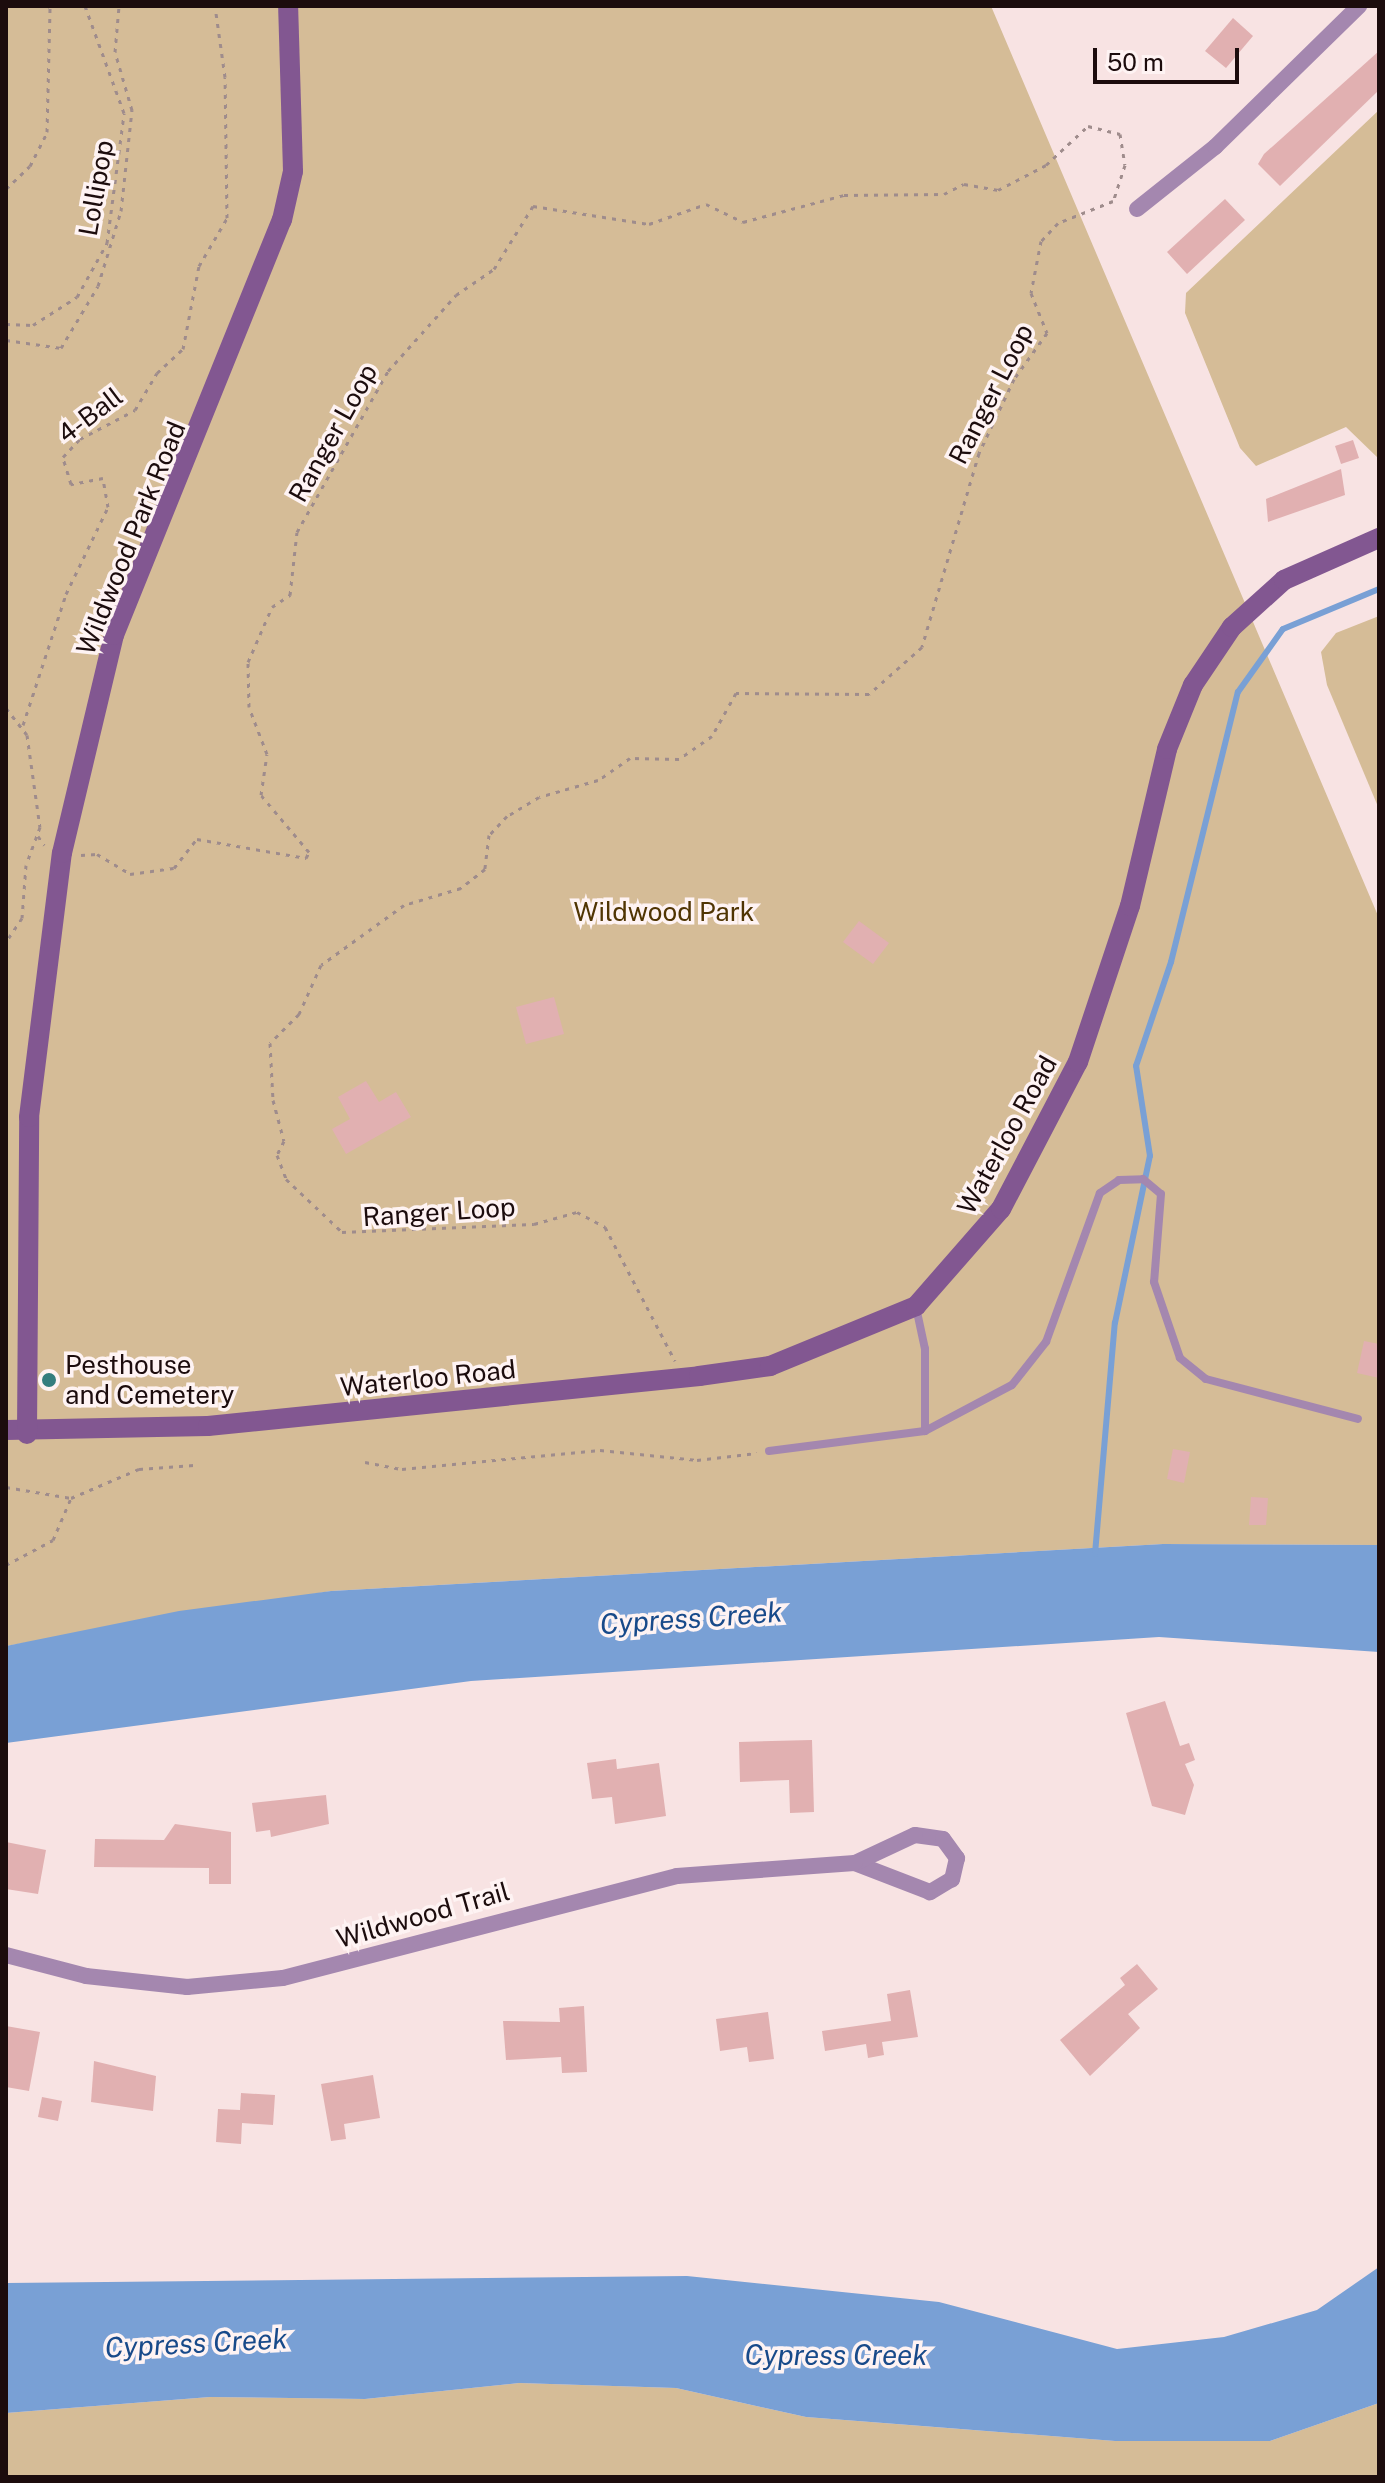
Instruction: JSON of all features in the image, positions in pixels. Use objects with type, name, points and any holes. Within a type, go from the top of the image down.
[{"type":"street","name":"Wildwood Park Road","points":[[27,1434],[29,1117],[62,853],[114,635],[282,220],[293,171],[288,6]]},
{"type":"street","points":[[1137,209],[1215,147],[1359,6]]},
{"type":"street","name":"Waterloo Road","points":[[6,1430],[27,1434],[208,1426],[684,1378],[770,1366],[916,1306],[1001,1209],[1078,1062],[1130,906],[1167,749],[1193,685],[1232,627],[1284,580],[1379,538]]},
{"type":"street","points":[[915,1835],[943,1839],[957,1858],[952,1879],[930,1892],[855,1863],[915,1835]]},
{"type":"street","name":"Wildwood Trail","points":[[6,1955],[86,1976],[187,1987],[283,1978],[677,1876],[855,1863]]},
{"type":"lane","points":[[769,1451],[925,1431],[1012,1385],[1046,1342],[1100,1193],[1119,1180],[1143,1179],[1161,1194],[1154,1282],[1180,1358],[1218,1383],[1358,1419]]},
{"type":"lane","points":[[916,1306],[925,1349],[925,1431]]},
{"type":"path","points":[[6,189],[30,166],[47,132],[50,6]]},
{"type":"path","name":"Lollipop","points":[[6,324],[33,325],[77,297],[107,243],[124,113],[85,6]]},
{"type":"path","points":[[6,340],[61,348],[98,286],[121,211],[132,110],[115,52],[119,6]]},
{"type":"path","name":"4-Ball","points":[[23,725],[66,594],[108,507],[103,478],[71,484],[63,457],[80,439],[135,410],[157,373],[183,349],[199,266],[227,218],[225,77],[215,6]]},
{"type":"path","name":"Ranger Loop","points":[[62,853],[97,854],[130,874],[174,868],[197,839],[306,858],[309,852],[261,795],[267,754],[249,707],[248,662],[267,614],[290,595],[297,532],[388,371],[456,295],[494,269],[533,206],[649,224],[693,203],[743,222],[844,195],[944,194],[964,184],[998,190],[1046,165],[1088,126],[1120,134],[1125,165],[1113,201],[1058,223],[1041,241],[1031,293],[1047,333],[1014,379],[969,478],[922,647],[869,694],[736,693],[712,736],[679,759],[630,758],[598,780],[539,797],[507,816],[489,835],[485,869],[461,888],[404,905],[321,965],[299,1014],[270,1043],[273,1100],[284,1141],[277,1155],[286,1179],[342,1232],[534,1224],[577,1212],[605,1227],[684,1378]]},
{"type":"path","points":[[6,708],[23,725],[38,836],[26,865],[22,918],[6,942]]},
{"type":"path","points":[[38,836],[62,853]]},
{"type":"path","points":[[365,1462],[402,1469],[600,1450],[697,1460],[769,1451]]},
{"type":"path","points":[[6,1487],[71,1498],[139,1469],[194,1465]]},
{"type":"path","points":[[6,1565],[53,1540],[71,1498]]},
{"type":"green space","name":"Wildwood Park","points":[[6,6],[991,6],[1379,918],[1379,1545],[1163,1544],[331,1591],[6,1646]]},
{"type":"green space","points":[[1379,110],[1379,459],[1346,427],[1256,466],[1240,448],[1185,313],[1186,293]]},
{"type":"green space","points":[[1379,616],[1379,809],[1327,685],[1321,652],[1336,633]]},
{"type":"green space","points":[[519,2383],[676,2388],[806,2417],[1115,2441],[1270,2441],[1379,2403],[1379,2477],[6,2477],[6,2413],[210,2397],[365,2399]]},
{"type":"water","name":"Cypress Creek","points":[[1163,1544],[1379,1545],[1379,1652],[1159,1637],[471,1681],[6,1743],[6,1646],[179,1611],[331,1591]]},
{"type":"water","name":"Cypress Creek","points":[[1379,2267],[1379,2403],[1270,2441],[1115,2441],[806,2417],[676,2388],[519,2383],[365,2399],[210,2397],[6,2413],[6,2283],[687,2276],[939,2302],[1117,2349],[1224,2337],[1317,2310]]},
{"type":"building","points":[[1233,18],[1253,36],[1226,68],[1205,51]]},
{"type":"building","points":[[1379,51],[1379,90],[1280,186],[1258,164],[1264,154]]},
{"type":"building","points":[[1225,199],[1245,220],[1187,274],[1167,252]]},
{"type":"building","points":[[1353,440],[1359,458],[1341,464],[1335,446]]},
{"type":"building","points":[[1341,469],[1345,495],[1268,522],[1266,499]]},
{"type":"building","points":[[859,921],[889,943],[873,964],[843,942]]},
{"type":"building","points":[[554,997],[564,1034],[526,1044],[516,1007]]},
{"type":"building","points":[[366,1081],[379,1102],[396,1092],[411,1117],[346,1154],[332,1129],[350,1119],[338,1097]]},
{"type":"building","points":[[1364,1341],[1379,1344],[1379,1378],[1357,1373]]},
{"type":"building","points":[[1173,1449],[1190,1452],[1184,1483],[1167,1479]]},
{"type":"building","points":[[1251,1497],[1268,1498],[1266,1525],[1249,1525]]},
{"type":"building","points":[[1165,1701],[1180,1746],[1189,1743],[1195,1760],[1185,1764],[1194,1785],[1185,1815],[1152,1806],[1126,1713]]},
{"type":"building","points":[[812,1740],[814,1812],[790,1813],[789,1780],[740,1782],[739,1742]]},
{"type":"building","points":[[616,1759],[617,1769],[659,1763],[666,1816],[615,1824],[612,1797],[592,1799],[587,1763]]},
{"type":"building","points":[[326,1795],[329,1824],[271,1837],[270,1830],[256,1832],[252,1803]]},
{"type":"building","points":[[175,1824],[231,1832],[231,1884],[209,1884],[209,1868],[94,1867],[95,1839],[164,1840]]},
{"type":"building","points":[[6,1842],[46,1850],[38,1894],[6,1889]]},
{"type":"building","points":[[1137,1964],[1158,1989],[1128,2014],[1140,2028],[1090,2076],[1060,2040],[1125,1985],[1120,1978]]},
{"type":"building","points":[[910,1990],[918,2037],[882,2042],[884,2055],[868,2058],[866,2044],[825,2051],[822,2031],[891,2021],[887,1994]]},
{"type":"building","points":[[584,2006],[587,2072],[562,2073],[561,2057],[506,2060],[503,2021],[560,2022],[559,2008]]},
{"type":"building","points":[[768,2012],[774,2059],[749,2062],[747,2047],[720,2051],[716,2019]]},
{"type":"building","points":[[6,2026],[40,2032],[29,2091],[6,2087]]},
{"type":"building","points":[[94,2061],[156,2076],[153,2111],[91,2102]]},
{"type":"building","points":[[373,2075],[380,2118],[344,2124],[346,2139],[331,2141],[321,2084]]},
{"type":"building","points":[[241,2093],[275,2095],[273,2125],[242,2123],[241,2144],[216,2142],[218,2109],[240,2110]]},
{"type":"building","points":[[42,2097],[62,2101],[58,2121],[38,2117]]},
{"type":"waterway","points":[[1095,1554],[1115,1323],[1150,1156],[1136,1066],[1171,962],[1238,692],[1283,629],[1379,589]]},
{"type":"place","name":"Pesthouse and Cemetery","points":[[49,1380]]}]
